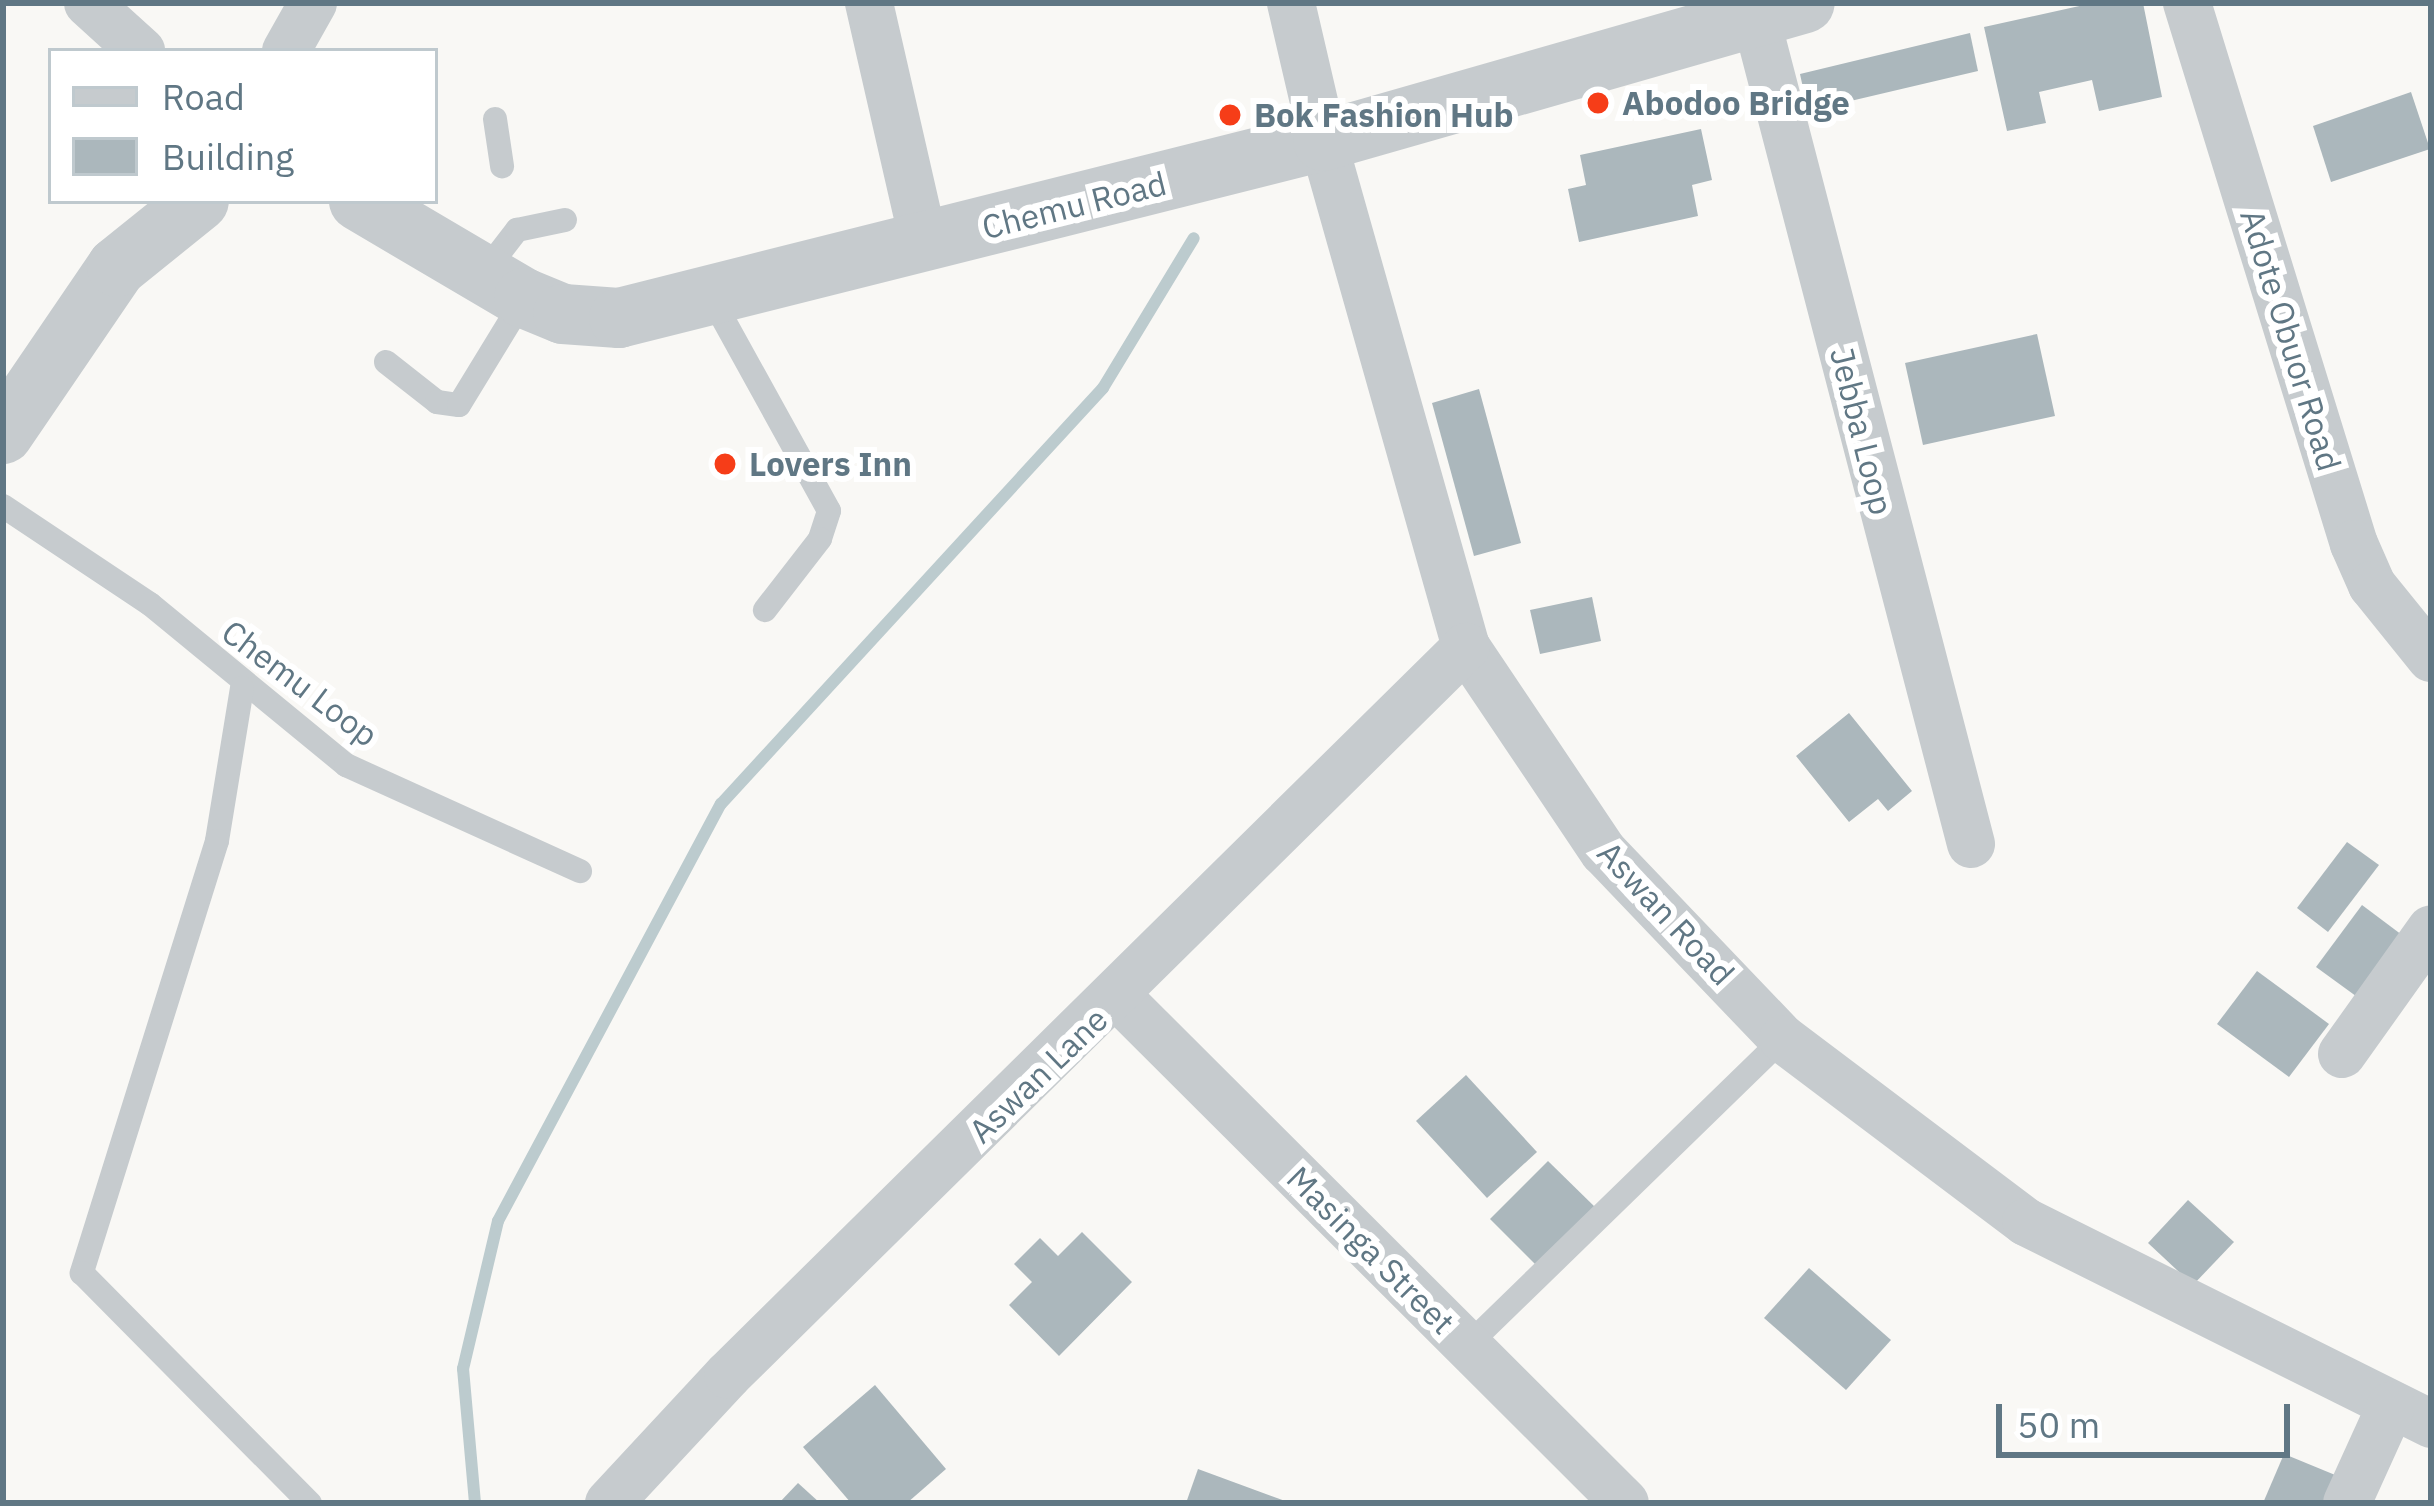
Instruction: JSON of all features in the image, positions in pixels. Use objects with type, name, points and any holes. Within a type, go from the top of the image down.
[{"type":"street","points":[[88,3],[138,48]]},
{"type":"street","points":[[288,48],[314,3]]},
{"type":"street","points":[[869,3],[924,243]]},
{"type":"street","name":"Aswan Road","points":[[1292,3],[1323,142],[1466,647],[1616,866],[1784,1039],[2040,1231],[2411,1415]]},
{"type":"street","name":"Adote Obuor Road","points":[[2187,3],[2354,544],[2372,585],[2431,658]]},
{"type":"street","name":"Chemu Road","points":[[364,204],[503,287],[563,314],[619,318],[1323,142],[1771,8]]},
{"type":"street","name":"Jebba Loop","points":[[1771,8],[1971,844]]},
{"type":"street","points":[[3,434],[116,267],[195,204]]},
{"type":"street","name":"Aswan Lane","points":[[609,1503],[728,1375],[1118,997],[1466,647]]},
{"type":"street","points":[[2342,1054],[2431,929]]},
{"type":"street","name":"Masinga Street","points":[[1118,997],[1625,1503]]},
{"type":"street","points":[[2347,1503],[2411,1415]]},
{"type":"lane","points":[[495,119],[502,166]]},
{"type":"lane","points":[[386,362],[437,402],[459,405],[503,287],[518,230],[566,220]]},
{"type":"lane","points":[[710,295],[829,511],[820,539],[766,610]]},
{"type":"lane","name":"Chemu Loop","points":[[3,506],[150,604],[242,688],[346,765],[580,871]]},
{"type":"lane","points":[[242,688],[217,841],[82,1273],[310,1503]]},
{"type":"lane","points":[[1467,1346],[1784,1039]]},
{"type":"building","points":[[2093,3],[2143,3],[2162,97],[2099,111],[2092,80],[2039,92],[2046,123],[2007,131],[1984,27]]},
{"type":"building","points":[[1970,33],[1978,71],[1808,111],[1800,74]]},
{"type":"building","points":[[2411,92],[2430,149],[2331,182],[2313,126]]},
{"type":"building","points":[[1701,129],[1712,180],[1692,185],[1698,216],[1579,242],[1568,189],[1586,185],[1580,155]]},
{"type":"building","points":[[2037,334],[2055,416],[1923,445],[1905,363]]},
{"type":"building","points":[[1479,389],[1521,543],[1474,556],[1432,403]]},
{"type":"building","points":[[1592,597],[1601,641],[1540,654],[1530,610]]},
{"type":"building","points":[[1849,713],[1912,791],[1888,811],[1878,799],[1849,822],[1796,756]]},
{"type":"building","points":[[2347,842],[2379,865],[2328,932],[2297,908]]},
{"type":"building","points":[[2362,905],[2406,938],[2360,999],[2316,967]]},
{"type":"building","points":[[2257,971],[2329,1024],[2289,1077],[2217,1024]]},
{"type":"building","points":[[1466,1075],[1537,1152],[1487,1198],[1416,1121]]},
{"type":"building","points":[[1548,1161],[1597,1209],[1539,1268],[1490,1219]]},
{"type":"building","points":[[2188,1200],[2234,1242],[2193,1285],[2148,1243]]},
{"type":"building","points":[[1082,1232],[1132,1282],[1059,1356],[1009,1305],[1032,1282],[1014,1264],[1040,1238],[1058,1256]]},
{"type":"building","points":[[1809,1268],[1891,1340],[1846,1390],[1764,1318]]},
{"type":"building","points":[[875,1385],[946,1469],[907,1503],[851,1503],[803,1447]]},
{"type":"building","points":[[2284,1454],[2340,1477],[2329,1503],[2263,1503]]},
{"type":"building","points":[[1198,1469],[1288,1502],[1288,1503],[1186,1503]]},
{"type":"building","points":[[798,1483],[820,1503],[779,1503]]},
{"type":"waterway","points":[[475,1503],[463,1369],[498,1221],[721,804],[1103,388],[1194,238]]},
{"type":"place","name":"Abodoo Bridge","points":[[1598,103]]},
{"type":"place","name":"Bok Fashion Hub","points":[[1230,115]]},
{"type":"place","name":"Lovers Inn","points":[[725,464]]}]
